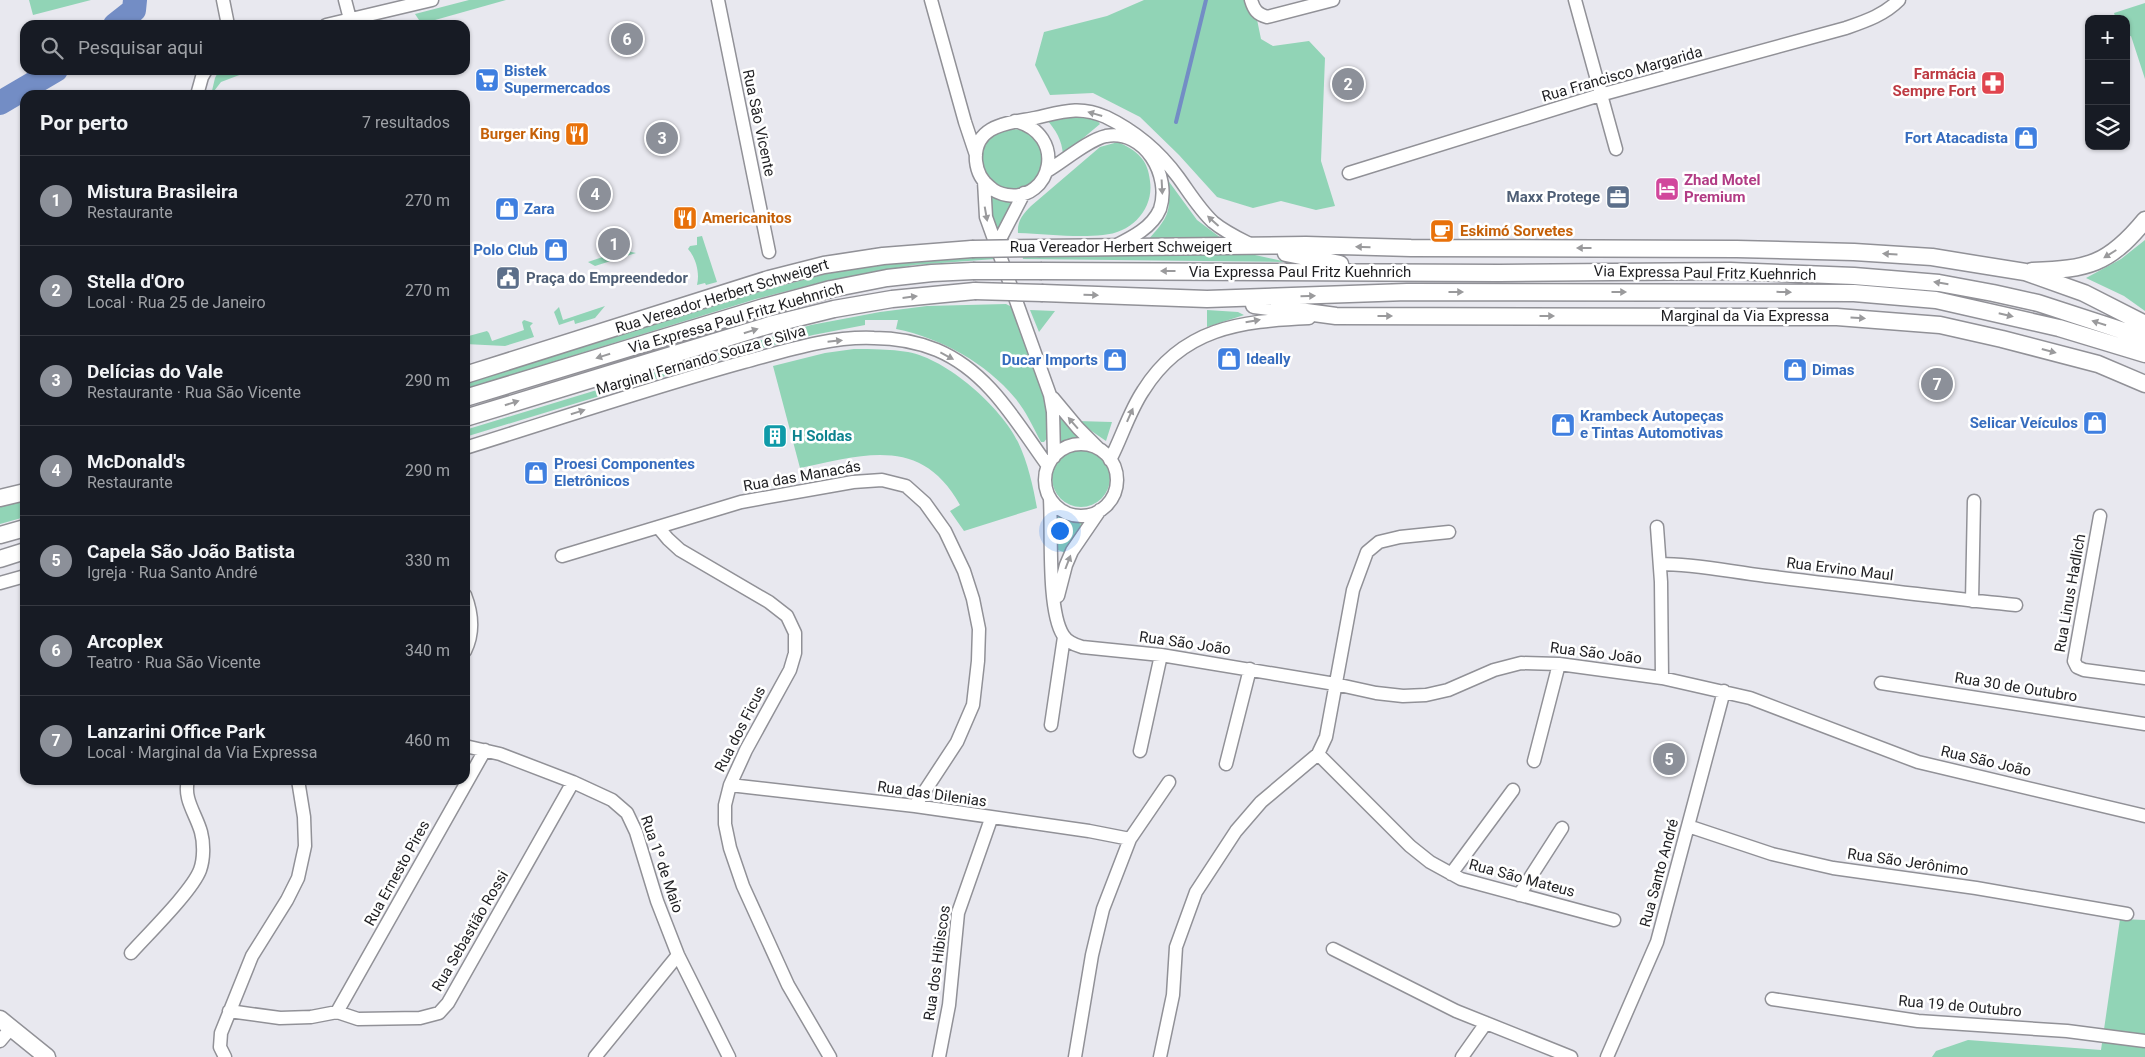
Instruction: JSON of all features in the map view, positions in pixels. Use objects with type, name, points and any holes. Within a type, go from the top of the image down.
[{"type":"main road","points":[[2025,272],[2070,270],[2093,263],[2116,250],[2131,237],[2145,220]]},
{"type":"main road","name":"Rua Vereador Herbert Schweigert","points":[[470,373],[769,279],[824,265],[883,256],[972,248],[1254,246]]},
{"type":"main road","points":[[1254,246],[1737,249],[1848,252],[1932,257],[2025,272],[2084,294],[2145,324]]},
{"type":"main road","points":[[1254,246],[1374,271]]},
{"type":"main road","points":[[1604,272],[1737,249]]},
{"type":"main road","name":"Via Expressa Paul Fritz Kuehnrich","points":[[470,396],[764,307],[831,289],[888,278],[973,271],[1374,271],[1499,273],[1730,270],[1854,276],[1940,283],[2038,304],[2145,338]]},
{"type":"main road","name":"Via Expressa Paul Fritz Kuehnrich","points":[[470,416],[772,324],[834,309],[892,299],[975,291],[1207,299],[1408,292],[1854,293],[1936,300],[2059,328],[2145,354]]},
{"type":"main road","points":[[1652,316],[1735,292]]},
{"type":"main road","name":"Marginal da Via Expressa","points":[[1207,299],[1336,316],[1837,317],[1940,325],[2002,338],[2098,364],[2145,384]]},
{"type":"main road","points":[[0,498],[20,493]]},
{"type":"main road","points":[[0,535],[20,529]]},
{"type":"main road","points":[[0,559],[20,553]]},
{"type":"main road","points":[[5,1024],[47,1057]]},
{"type":"street","points":[[223,0],[227,20]]},
{"type":"street","points":[[345,0],[350,19]]},
{"type":"street","points":[[346,20],[432,0]]},
{"type":"street","name":"Rua São Vicente","points":[[718,0],[769,252]]},
{"type":"street","points":[[930,0],[976,154],[978,171],[984,181],[998,192],[1006,195],[1024,193],[1034,188],[1047,171],[1049,160],[1048,149],[1043,138],[1036,130],[1026,124],[1015,122]]},
{"type":"street","points":[[1251,0],[1258,14],[1267,16],[1333,0]]},
{"type":"street","points":[[1574,0],[1616,149]]},
{"type":"street","name":"Rua Francisco Margarida","points":[[1349,173],[1600,95],[1846,28],[1887,11],[1899,0]]},
{"type":"street","points":[[198,90],[203,75]]},
{"type":"street","points":[[976,154],[980,141],[989,130],[997,125],[1068,110],[1094,114],[1123,125],[1143,139],[1161,156],[1200,208],[1213,222],[1228,233],[1254,246]]},
{"type":"street","points":[[965,122],[977,129],[989,130]]},
{"type":"street","points":[[1047,171],[1095,141],[1107,136],[1122,137],[1137,143],[1150,154],[1160,171],[1164,190],[1159,210],[1142,232],[1113,247]]},
{"type":"street","points":[[984,181],[986,217],[1050,395],[1053,412],[1051,461],[1045,477],[1050,499],[1054,609],[1064,637],[1052,725]]},
{"type":"street","points":[[997,244],[1024,193]]},
{"type":"street","points":[[1110,460],[1142,391],[1158,368],[1192,341],[1234,325],[1262,320],[1336,316]]},
{"type":"street","name":"Marginal Fernando Souza e Silva","points":[[470,446],[734,365],[827,342],[873,338],[909,341],[937,350],[962,364],[982,380],[1001,400],[1051,461]]},
{"type":"street","points":[[1050,395],[1078,428],[1110,460],[1115,468],[1116,487],[1108,504],[1100,510],[1082,516],[1064,512],[1050,499]]},
{"type":"street","points":[[1051,461],[1061,450],[1075,445],[1099,449]]},
{"type":"street","name":"Rua das Manacás","points":[[562,556],[741,502],[853,482],[882,480],[906,486],[925,503],[945,531],[967,580],[979,629],[978,661],[973,705],[957,742],[915,806]]},
{"type":"street","points":[[1972,601],[1974,501]]},
{"type":"street","points":[[1054,609],[1066,565],[1072,551],[1100,510]]},
{"type":"street","name":"Rua Linus Hadlich","points":[[2100,516],[2074,661],[2077,667],[2084,670],[2145,678]]},
{"type":"street","name":"Rua dos Ficus","points":[[658,527],[680,550],[769,602],[786,616],[795,633],[795,653],[790,670],[746,750],[730,784],[725,805],[725,824],[730,848],[743,886],[788,985],[830,1057]]},
{"type":"street","points":[[1656,527],[1660,564],[1662,678]]},
{"type":"street","points":[[1160,1057],[1173,995],[1176,947],[1196,892],[1236,831],[1260,802],[1318,754],[1326,737],[1353,590],[1367,552],[1379,542],[1449,532]]},
{"type":"street","name":"Rua Ervino Maul","points":[[1660,564],[1708,566],[1758,575],[2016,605]]},
{"type":"street","points":[[0,584],[20,578]]},
{"type":"street","points":[[470,616],[472,624],[470,637]]},
{"type":"street","name":"Rua São João","points":[[1064,637],[1072,644],[1082,647],[1161,655],[1335,684],[1376,693],[1426,695],[1448,690],[1494,670],[1521,663],[1559,664],[1662,678],[1724,691],[1781,709],[1918,762],[2145,816]]},
{"type":"street","points":[[1140,751],[1161,655]]},
{"type":"street","points":[[1534,761],[1559,664]]},
{"type":"street","points":[[1226,764],[1250,670]]},
{"type":"street","name":"Rua 30 de Outubro","points":[[1881,683],[2145,724]]},
{"type":"street","name":"Rua Santo André","points":[[1607,1057],[1657,942],[1724,691]]},
{"type":"street","name":"Rua 1º de Maio","points":[[470,747],[528,764],[572,782],[612,800],[626,813],[636,832],[657,902],[678,955],[729,1057]]},
{"type":"street","name":"Rua Ernesto Pires","points":[[470,777],[485,750]]},
{"type":"street","name":"Rua São Mateus","points":[[1318,754],[1410,846],[1430,862],[1451,874],[1461,879],[1614,920]]},
{"type":"street","name":"Rua Sebastião Rossi","points":[[229,1012],[280,1018],[311,1017],[338,1012],[358,1019],[420,1018],[430,1016],[444,1009],[572,782]]},
{"type":"street","points":[[1075,1057],[1092,956],[1103,909],[1130,839],[1169,782]]},
{"type":"street","name":"Rua das Dilenias","points":[[730,784],[915,806],[1130,839]]},
{"type":"street","points":[[131,953],[190,886],[200,870],[203,851],[201,831],[188,800],[187,785]]},
{"type":"street","points":[[225,1057],[220,1047],[221,1033],[229,1012],[252,956],[287,900],[298,878],[305,846],[304,817],[299,785]]},
{"type":"street","name":"Rua Ernesto Pires","points":[[338,1012],[465,785]]},
{"type":"street","points":[[1451,874],[1513,790]]},
{"type":"street","name":"Rua dos Hibiscos","points":[[939,1057],[949,1005],[958,914],[990,819]]},
{"type":"street","name":"Rua São Jerônimo","points":[[1688,826],[1772,854],[1833,868],[1976,888],[2127,914]]},
{"type":"street","points":[[1519,895],[1562,828]]},
{"type":"street","points":[[1333,949],[1431,999],[1571,1057]]},
{"type":"street","points":[[595,1057],[678,955]]},
{"type":"street","name":"Rua 19 de Outubro","points":[[1772,999],[1918,1021],[2067,1031],[2145,1041]]},
{"type":"street","points":[[1462,1057],[1486,1022]]},
{"type":"street","points":[[0,1041],[5,1024]]},
{"type":"green space","points":[[29,0],[91,0],[33,15]]},
{"type":"green space","points":[[469,0],[506,0],[435,20],[419,20],[415,14]]},
{"type":"green space","points":[[1144,0],[1253,0],[1261,39],[1273,46],[1309,41],[1325,58],[1321,161],[1335,206],[1316,210],[1281,201],[1253,208],[1217,197],[1179,155],[1140,117],[1093,93],[1050,95],[1035,65],[1044,32],[1107,16]]},
{"type":"green space","points":[[2145,3],[2145,79],[2130,36],[2130,15],[2115,15],[2114,13]]},
{"type":"green space","points":[[216,75],[239,75],[221,82],[215,90],[212,90]]},
{"type":"green space","points":[[1076,114],[1097,120],[1100,124],[1063,155],[1058,136],[1046,119]]},
{"type":"green space","points":[[1006,129],[1018,129],[1034,137],[1040,147],[1042,159],[1040,171],[1034,181],[1018,189],[1006,189],[990,181],[982,165],[982,153],[990,137]]},
{"type":"green space","points":[[1118,142],[1136,152],[1144,161],[1149,173],[1150,191],[1148,201],[1145,210],[1139,218],[1123,230],[1103,235],[1072,236],[1018,233],[1018,225],[1021,218],[1031,206],[1100,147]]},
{"type":"green space","points":[[1167,179],[1197,220],[1225,241],[1148,240],[1161,225],[1169,206]]},
{"type":"green space","points":[[988,192],[1011,203],[998,231],[992,219]]},
{"type":"green space","points":[[702,236],[717,282],[697,285],[697,266],[688,249],[690,246],[697,245],[697,237]]},
{"type":"green space","points":[[2145,240],[2145,311],[2124,296],[2086,278],[2121,259]]},
{"type":"green space","points":[[623,250],[636,253],[595,266],[588,262]]},
{"type":"green space","points":[[1022,254],[1255,255],[1287,262],[1023,259]]},
{"type":"green space","points":[[995,255],[995,259],[914,265],[830,280],[756,299],[470,387],[470,380],[755,293],[865,265]]},
{"type":"green space","points":[[1006,304],[1014,308],[1046,392],[1048,437],[1044,442],[1041,442],[1019,403],[990,374],[976,363],[946,346],[913,333],[896,329],[898,320],[865,320],[865,325],[813,335],[734,355],[470,435],[470,428],[811,325],[880,312],[927,306]]},
{"type":"green space","points":[[605,306],[595,318],[575,324],[574,320],[559,325],[554,312],[559,307],[563,320]]},
{"type":"green space","points":[[1030,310],[1055,311],[1039,332]]},
{"type":"green space","points":[[1207,310],[1238,312],[1244,315],[1207,327]]},
{"type":"green space","points":[[524,320],[533,323],[530,326],[534,337],[505,346],[470,344],[470,336],[487,331],[492,341],[524,330],[522,322]]},
{"type":"green space","points":[[854,349],[894,350],[923,356],[955,374],[971,386],[999,414],[1018,442],[1030,475],[1037,508],[964,531],[950,511],[960,505],[945,483],[928,468],[910,459],[890,455],[869,455],[800,468],[773,366],[825,353]]},
{"type":"green space","points":[[1059,416],[1080,440],[1059,447]]},
{"type":"green space","points":[[1077,421],[1112,422],[1106,441]]},
{"type":"green space","points":[[1081,449],[1092,451],[1105,462],[1110,478],[1108,489],[1097,502],[1081,507],[1070,505],[1057,494],[1052,478],[1054,467],[1065,454]]},
{"type":"green space","points":[[20,502],[20,518],[0,524],[0,507]]},
{"type":"green space","points":[[1057,515],[1074,522],[1087,522],[1066,553],[1058,550]]},
{"type":"green space","points":[[2120,919],[2145,920],[2145,1057],[1932,1057],[1936,1051],[1968,1040],[2101,1050]]},
{"type":"waterway","points":[[121,20],[134,10],[135,0]]},
{"type":"waterway","points":[[1176,122],[1206,0]]},
{"type":"waterway","points":[[22,90],[48,75]]},
{"type":"waterway","points":[[0,103],[20,91]]},
{"type":"place","name":"Arcoplex","points":[[627,39]]},
{"type":"place","name":"Bistek Supermercados","points":[[487,80]]},
{"type":"place","name":"Farmácia Sempre Fort","points":[[1993,83]]},
{"type":"place","name":"Stella d'Oro","points":[[1348,84]]},
{"type":"place","name":"Burger King","points":[[577,134]]},
{"type":"place","name":"Delícias do Vale","points":[[662,138]]},
{"type":"place","name":"Fort Atacadista","points":[[2026,138]]},
{"type":"place","name":"Zhad Motel Premium","points":[[1667,189]]},
{"type":"place","name":"McDonald's","points":[[595,194]]},
{"type":"place","name":"Maxx Protege","points":[[1618,197]]},
{"type":"place","name":"Zara","points":[[507,209]]},
{"type":"place","name":"Americanitos","points":[[685,218]]},
{"type":"place","name":"Eskimó Sorvetes","points":[[1442,231]]},
{"type":"place","name":"Mistura Brasileira","points":[[614,244]]},
{"type":"place","name":"Polo Club","points":[[556,250]]},
{"type":"place","name":"Praça do Empreendedor","points":[[508,278]]},
{"type":"place","name":"Ideally","points":[[1229,359]]},
{"type":"place","name":"Ducar Imports","points":[[1115,360]]},
{"type":"place","name":"Dimas","points":[[1795,370]]},
{"type":"place","name":"Lanzarini Office Park","points":[[1937,384]]},
{"type":"place","name":"Selicar Veículos","points":[[2095,423]]},
{"type":"place","name":"Krambeck Autopeças e Tintas Automotivas","points":[[1563,425]]},
{"type":"place","name":"H Soldas","points":[[775,436]]},
{"type":"place","name":"Proesi Componentes Eletrônicos","points":[[536,473]]},
{"type":"place","name":"Capela São João Batista","points":[[1669,759]]}]
